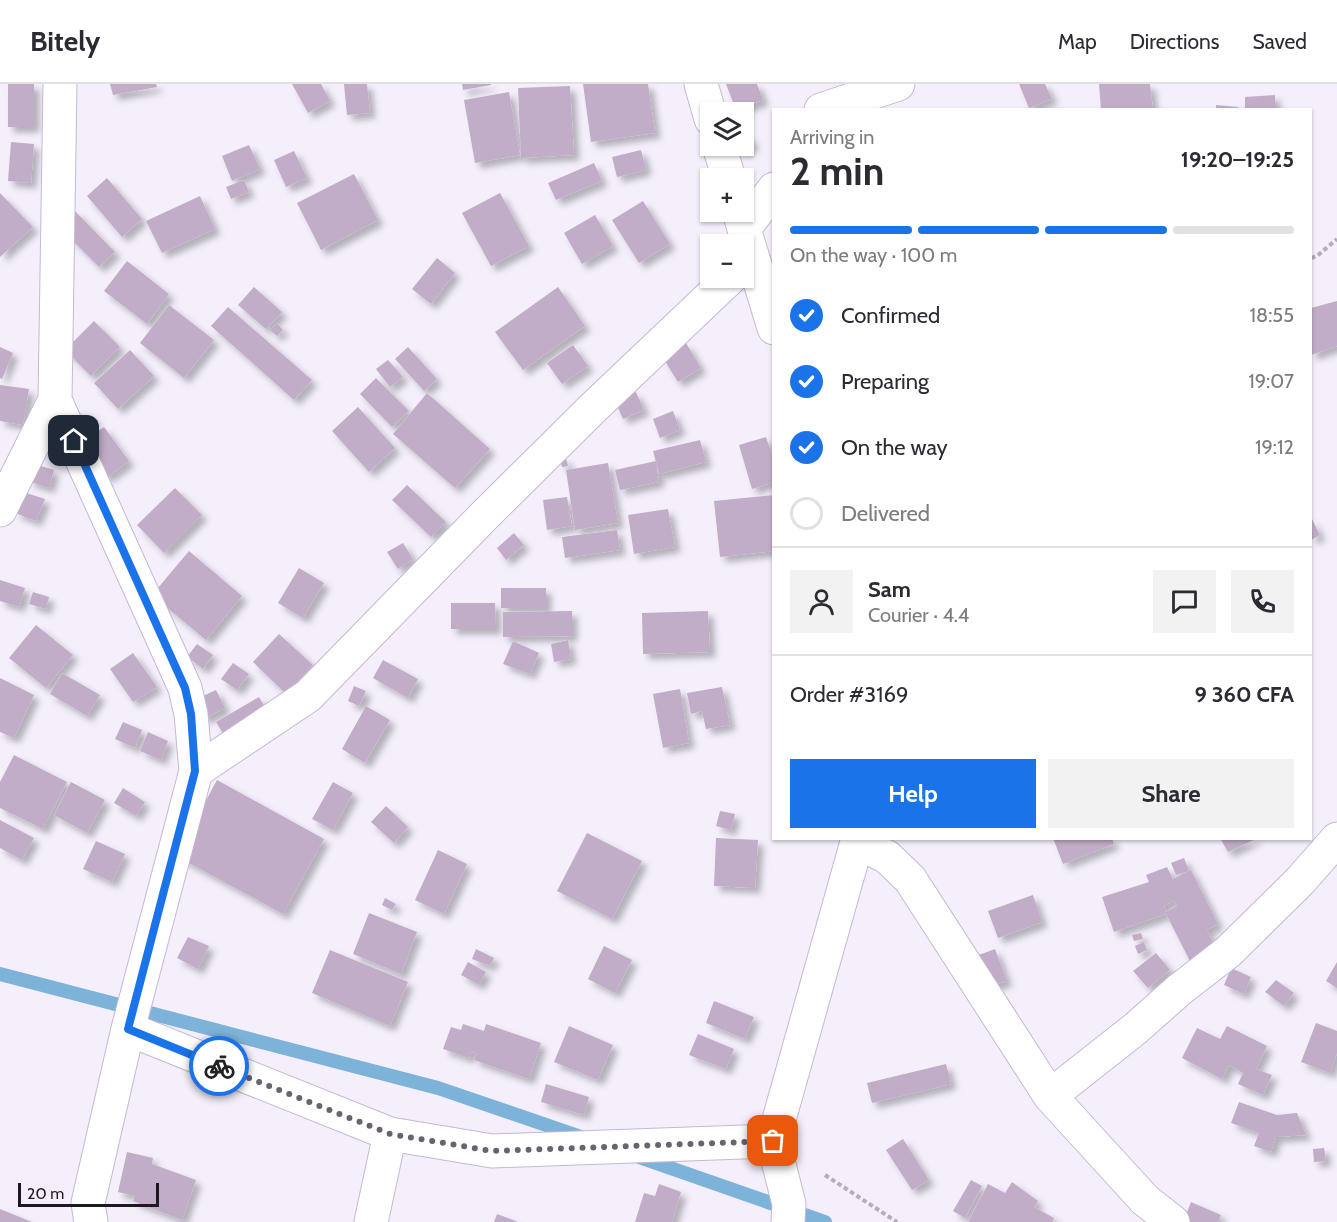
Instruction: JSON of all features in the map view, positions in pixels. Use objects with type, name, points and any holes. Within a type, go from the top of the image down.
[{"type":"street","points":[[60,84],[55,400],[185,688],[191,714],[195,771],[128,1029],[86,1216]]},
{"type":"street","points":[[700,84],[706,102]]},
{"type":"street","points":[[826,108],[898,84]]},
{"type":"street","points":[[750,234],[772,193]]},
{"type":"street","points":[[754,278],[772,323]]},
{"type":"street","points":[[195,771],[308,696],[559,441],[704,288]]},
{"type":"street","points":[[0,510],[55,400]]},
{"type":"street","points":[[1050,1096],[1228,952],[1300,881],[1337,839]]},
{"type":"street","points":[[788,1222],[789,1204],[773,1141],[857,840],[887,857],[910,879],[1050,1096],[1145,1200],[1173,1222]]},
{"type":"street","points":[[128,1029],[390,1134],[492,1151],[773,1141]]},
{"type":"street","points":[[371,1222],[390,1134]]},
{"type":"path","points":[[1312,258],[1337,239]]},
{"type":"path","points":[[773,1141],[897,1222]]},
{"type":"building","points":[[8,84],[34,84],[34,127],[8,127]]},
{"type":"building","points":[[110,84],[156,84],[157,87],[113,95]]},
{"type":"building","points":[[292,84],[321,84],[330,101],[308,113]]},
{"type":"building","points":[[344,84],[367,84],[370,113],[347,115]]},
{"type":"building","points":[[462,84],[491,84],[491,85],[463,90]]},
{"type":"building","points":[[583,84],[648,84],[655,133],[591,142]]},
{"type":"building","points":[[726,84],[757,84],[763,100],[754,103],[733,102]]},
{"type":"building","points":[[1019,84],[1045,84],[1052,99],[1029,108]]},
{"type":"building","points":[[1099,84],[1150,84],[1153,108],[1101,108]]},
{"type":"building","points":[[570,86],[574,155],[521,158],[518,88]]},
{"type":"building","points":[[509,92],[520,155],[475,163],[464,100]]},
{"type":"building","points":[[1275,95],[1275,108],[1245,108],[1245,97]]},
{"type":"building","points":[[1216,105],[1238,107],[1238,108],[1216,108]]},
{"type":"building","points":[[11,142],[34,144],[31,183],[8,181]]},
{"type":"building","points":[[249,145],[260,169],[232,181],[222,156]]},
{"type":"building","points":[[641,150],[646,170],[617,177],[612,157]]},
{"type":"building","points":[[294,151],[307,178],[286,187],[274,160]]},
{"type":"building","points":[[594,163],[602,181],[556,200],[548,183]]},
{"type":"building","points":[[354,174],[378,220],[321,250],[297,203]]},
{"type":"building","points":[[107,178],[142,219],[122,237],[87,196]]},
{"type":"building","points":[[244,180],[249,192],[231,199],[226,187]]},
{"type":"building","points":[[0,193],[33,227],[0,257]]},
{"type":"building","points":[[500,193],[529,246],[491,266],[462,213]]},
{"type":"building","points":[[200,196],[215,229],[162,253],[146,221]]},
{"type":"building","points":[[643,201],[670,244],[639,263],[612,220]]},
{"type":"building","points":[[75,211],[115,252],[99,267],[59,227]]},
{"type":"building","points":[[595,215],[613,246],[582,264],[564,233]]},
{"type":"building","points":[[437,258],[455,273],[431,304],[412,289]]},
{"type":"building","points":[[127,261],[169,294],[147,324],[104,291]]},
{"type":"building","points":[[254,287],[282,312],[266,329],[238,305]]},
{"type":"building","points":[[558,287],[585,326],[523,370],[495,332]]},
{"type":"building","points":[[1337,301],[1337,346],[1312,355],[1312,308]]},
{"type":"building","points":[[169,305],[214,340],[184,378],[140,343]]},
{"type":"building","points":[[228,307],[312,380],[294,400],[211,326]]},
{"type":"building","points":[[94,321],[120,347],[91,376],[65,350]]},
{"type":"building","points":[[277,323],[283,330],[277,336],[270,330]]},
{"type":"building","points":[[686,343],[701,368],[678,382],[663,358]]},
{"type":"building","points":[[573,345],[588,366],[562,384],[547,363]]},
{"type":"building","points":[[0,347],[13,353],[2,379],[0,378]]},
{"type":"building","points":[[408,347],[437,379],[424,391],[395,359]]},
{"type":"building","points":[[130,350],[154,376],[118,409],[94,383]]},
{"type":"building","points":[[388,360],[403,377],[390,387],[376,369]]},
{"type":"building","points":[[376,378],[409,411],[392,427],[360,394]]},
{"type":"building","points":[[0,385],[29,389],[23,425],[0,421]]},
{"type":"building","points":[[636,392],[644,410],[623,419],[615,401]]},
{"type":"building","points":[[427,393],[490,449],[455,488],[393,434]]},
{"type":"building","points":[[358,407],[395,448],[369,472],[332,431]]},
{"type":"building","points":[[673,411],[680,430],[660,438],[653,419]]},
{"type":"building","points":[[104,427],[129,461],[106,478],[80,444]]},
{"type":"building","points":[[766,437],[772,456],[772,483],[752,489],[739,445]]},
{"type":"building","points":[[700,440],[706,462],[659,474],[653,451]]},
{"type":"building","points":[[566,458],[568,466],[562,467],[560,459]]},
{"type":"building","points":[[656,461],[659,482],[620,490],[615,470]]},
{"type":"building","points":[[608,463],[618,523],[575,530],[566,470]]},
{"type":"building","points":[[34,464],[54,470],[49,488],[28,481]]},
{"type":"building","points":[[407,485],[446,522],[431,537],[392,500]]},
{"type":"building","points":[[175,488],[202,515],[164,553],[137,525]]},
{"type":"building","points":[[23,492],[45,499],[36,521],[15,513]]},
{"type":"building","points":[[772,495],[772,551],[720,557],[714,501]]},
{"type":"building","points":[[567,497],[572,526],[547,530],[543,500]]},
{"type":"building","points":[[668,509],[675,547],[634,554],[628,515]]},
{"type":"building","points":[[1312,519],[1320,535],[1312,539]]},
{"type":"building","points":[[617,530],[620,550],[565,558],[562,537]]},
{"type":"building","points":[[514,533],[524,545],[506,560],[497,548]]},
{"type":"building","points":[[403,543],[413,559],[398,569],[387,552]]},
{"type":"building","points":[[189,551],[242,596],[206,640],[152,595]]},
{"type":"building","points":[[299,568],[324,583],[303,618],[278,603]]},
{"type":"building","points":[[0,580],[25,588],[19,607],[0,601]]},
{"type":"building","points":[[501,588],[546,588],[546,608],[501,608]]},
{"type":"building","points":[[33,592],[49,597],[46,609],[29,604]]},
{"type":"building","points":[[451,603],[495,603],[496,629],[451,629]]},
{"type":"building","points":[[572,611],[572,636],[503,637],[503,612]]},
{"type":"building","points":[[708,611],[710,652],[643,654],[642,613]]},
{"type":"building","points":[[36,625],[73,655],[46,688],[9,658]]},
{"type":"building","points":[[279,634],[313,665],[286,694],[253,662]]},
{"type":"building","points":[[568,640],[571,659],[554,662],[551,644]]},
{"type":"building","points":[[513,641],[539,653],[530,674],[503,664]]},
{"type":"building","points":[[197,644],[213,655],[203,669],[187,657]]},
{"type":"building","points":[[133,653],[157,687],[133,702],[110,669]]},
{"type":"building","points":[[383,660],[418,679],[408,698],[373,678]]},
{"type":"building","points":[[233,663],[249,674],[237,690],[221,679]]},
{"type":"building","points":[[62,673],[100,695],[87,716],[50,694]]},
{"type":"building","points":[[0,678],[34,695],[14,738],[0,732]]},
{"type":"building","points":[[354,686],[366,691],[359,706],[348,701]]},
{"type":"building","points":[[722,687],[730,725],[706,729],[702,711],[691,714],[687,693]]},
{"type":"building","points":[[680,689],[689,743],[663,748],[653,694]]},
{"type":"building","points":[[216,690],[225,708],[204,719],[194,700]]},
{"type":"building","points":[[259,697],[271,717],[228,742],[216,722]]},
{"type":"building","points":[[366,706],[390,720],[365,763],[342,749]]},
{"type":"building","points":[[123,722],[142,730],[135,748],[115,739]]},
{"type":"building","points":[[148,732],[168,741],[161,760],[140,751]]},
{"type":"building","points":[[14,755],[67,782],[43,829],[0,808],[0,782]]},
{"type":"building","points":[[217,780],[324,839],[283,914],[176,856]]},
{"type":"building","points":[[71,782],[105,800],[87,833],[54,815]]},
{"type":"building","points":[[333,782],[353,793],[333,830],[312,819]]},
{"type":"building","points":[[123,788],[145,802],[136,816],[114,803]]},
{"type":"building","points":[[386,806],[408,827],[394,843],[371,822]]},
{"type":"building","points":[[720,811],[735,814],[731,830],[716,826]]},
{"type":"building","points":[[0,820],[34,838],[22,860],[0,848]]},
{"type":"building","points":[[587,833],[642,861],[612,919],[557,891]]},
{"type":"building","points":[[716,838],[758,840],[755,888],[714,886]]},
{"type":"building","points":[[1054,840],[1113,840],[1114,844],[1063,864]]},
{"type":"building","points":[[1221,840],[1254,840],[1228,852]]},
{"type":"building","points":[[96,841],[125,854],[112,882],[83,869]]},
{"type":"building","points":[[438,850],[467,864],[444,914],[415,900]]},
{"type":"building","points":[[1184,858],[1189,871],[1176,875],[1171,863]]},
{"type":"building","points":[[1167,867],[1173,879],[1191,870],[1218,924],[1207,930],[1218,953],[1192,965],[1166,914],[1114,932],[1102,897],[1149,882],[1146,875]],"holes":[[[1174,901],[1177,906],[1166,912],[1164,906]]]},
{"type":"building","points":[[1033,895],[1042,922],[998,938],[988,911]]},
{"type":"building","points":[[385,898],[396,904],[392,910],[382,905]]},
{"type":"building","points":[[369,913],[417,932],[401,974],[353,954]]},
{"type":"building","points":[[1141,933],[1143,939],[1134,941],[1132,935]]},
{"type":"building","points":[[188,937],[209,946],[198,969],[177,958]]},
{"type":"building","points":[[1144,942],[1147,950],[1138,954],[1135,946]]},
{"type":"building","points":[[604,946],[632,960],[615,993],[588,979]]},
{"type":"building","points":[[476,949],[494,958],[490,966],[472,959]]},
{"type":"building","points":[[995,949],[1007,981],[987,987],[976,956]]},
{"type":"building","points":[[330,950],[408,982],[390,1026],[312,993]]},
{"type":"building","points":[[1156,953],[1170,970],[1148,988],[1133,971]]},
{"type":"building","points":[[468,962],[486,972],[479,985],[461,975]]},
{"type":"building","points":[[1337,962],[1337,988],[1326,981]]},
{"type":"building","points":[[1231,968],[1251,977],[1244,994],[1224,985]]},
{"type":"building","points":[[1276,980],[1294,993],[1284,1006],[1265,992]]},
{"type":"building","points":[[714,1001],[754,1017],[745,1039],[706,1023]]},
{"type":"building","points":[[1316,1023],[1337,1031],[1337,1053],[1330,1073],[1301,1062]]},
{"type":"building","points":[[463,1024],[484,1031],[486,1024],[541,1043],[529,1079],[474,1060],[476,1053],[471,1052],[469,1058],[443,1049],[451,1027],[461,1030]]},
{"type":"building","points":[[569,1026],[613,1045],[598,1080],[554,1062]]},
{"type":"building","points":[[1227,1026],[1267,1046],[1256,1069],[1272,1075],[1263,1095],[1238,1084],[1243,1073],[1229,1065],[1222,1079],[1182,1058],[1197,1028],[1220,1039]]},
{"type":"building","points":[[698,1034],[734,1049],[726,1069],[689,1055]]},
{"type":"building","points":[[946,1064],[951,1084],[872,1103],[867,1083]]},
{"type":"building","points":[[546,1084],[589,1097],[584,1115],[541,1102]]},
{"type":"building","points":[[1239,1102],[1277,1115],[1297,1113],[1306,1135],[1276,1137],[1271,1152],[1254,1146],[1259,1133],[1231,1123]]},
{"type":"building","points":[[903,1139],[929,1180],[912,1190],[886,1150]]},
{"type":"building","points":[[1324,1148],[1326,1161],[1314,1162],[1313,1149]]},
{"type":"building","points":[[127,1152],[153,1158],[152,1164],[196,1180],[182,1220],[133,1201],[135,1196],[118,1192]]},
{"type":"building","points":[[971,1180],[982,1186],[965,1218],[953,1211]]},
{"type":"building","points":[[1012,1182],[1038,1201],[1034,1207],[1054,1218],[1052,1222],[968,1222],[988,1184],[1005,1193]]},
{"type":"building","points":[[659,1184],[681,1192],[672,1222],[635,1222],[644,1193],[655,1196]]},
{"type":"building","points":[[1191,1202],[1221,1215],[1218,1222],[1183,1222]]},
{"type":"building","points":[[0,1209],[32,1222],[0,1222]]},
{"type":"building","points":[[497,1214],[518,1222],[494,1222]]},
{"type":"waterway","points":[[0,974],[438,1088],[584,1138]]},
{"type":"waterway","points":[[636,1156],[825,1222]]},
{"type":"way so far","points":[[219,1066],[390,1134],[492,1151],[773,1141]]},
{"type":"route","points":[[74,441],[185,688],[191,714],[195,771],[128,1029],[219,1066]]}]
